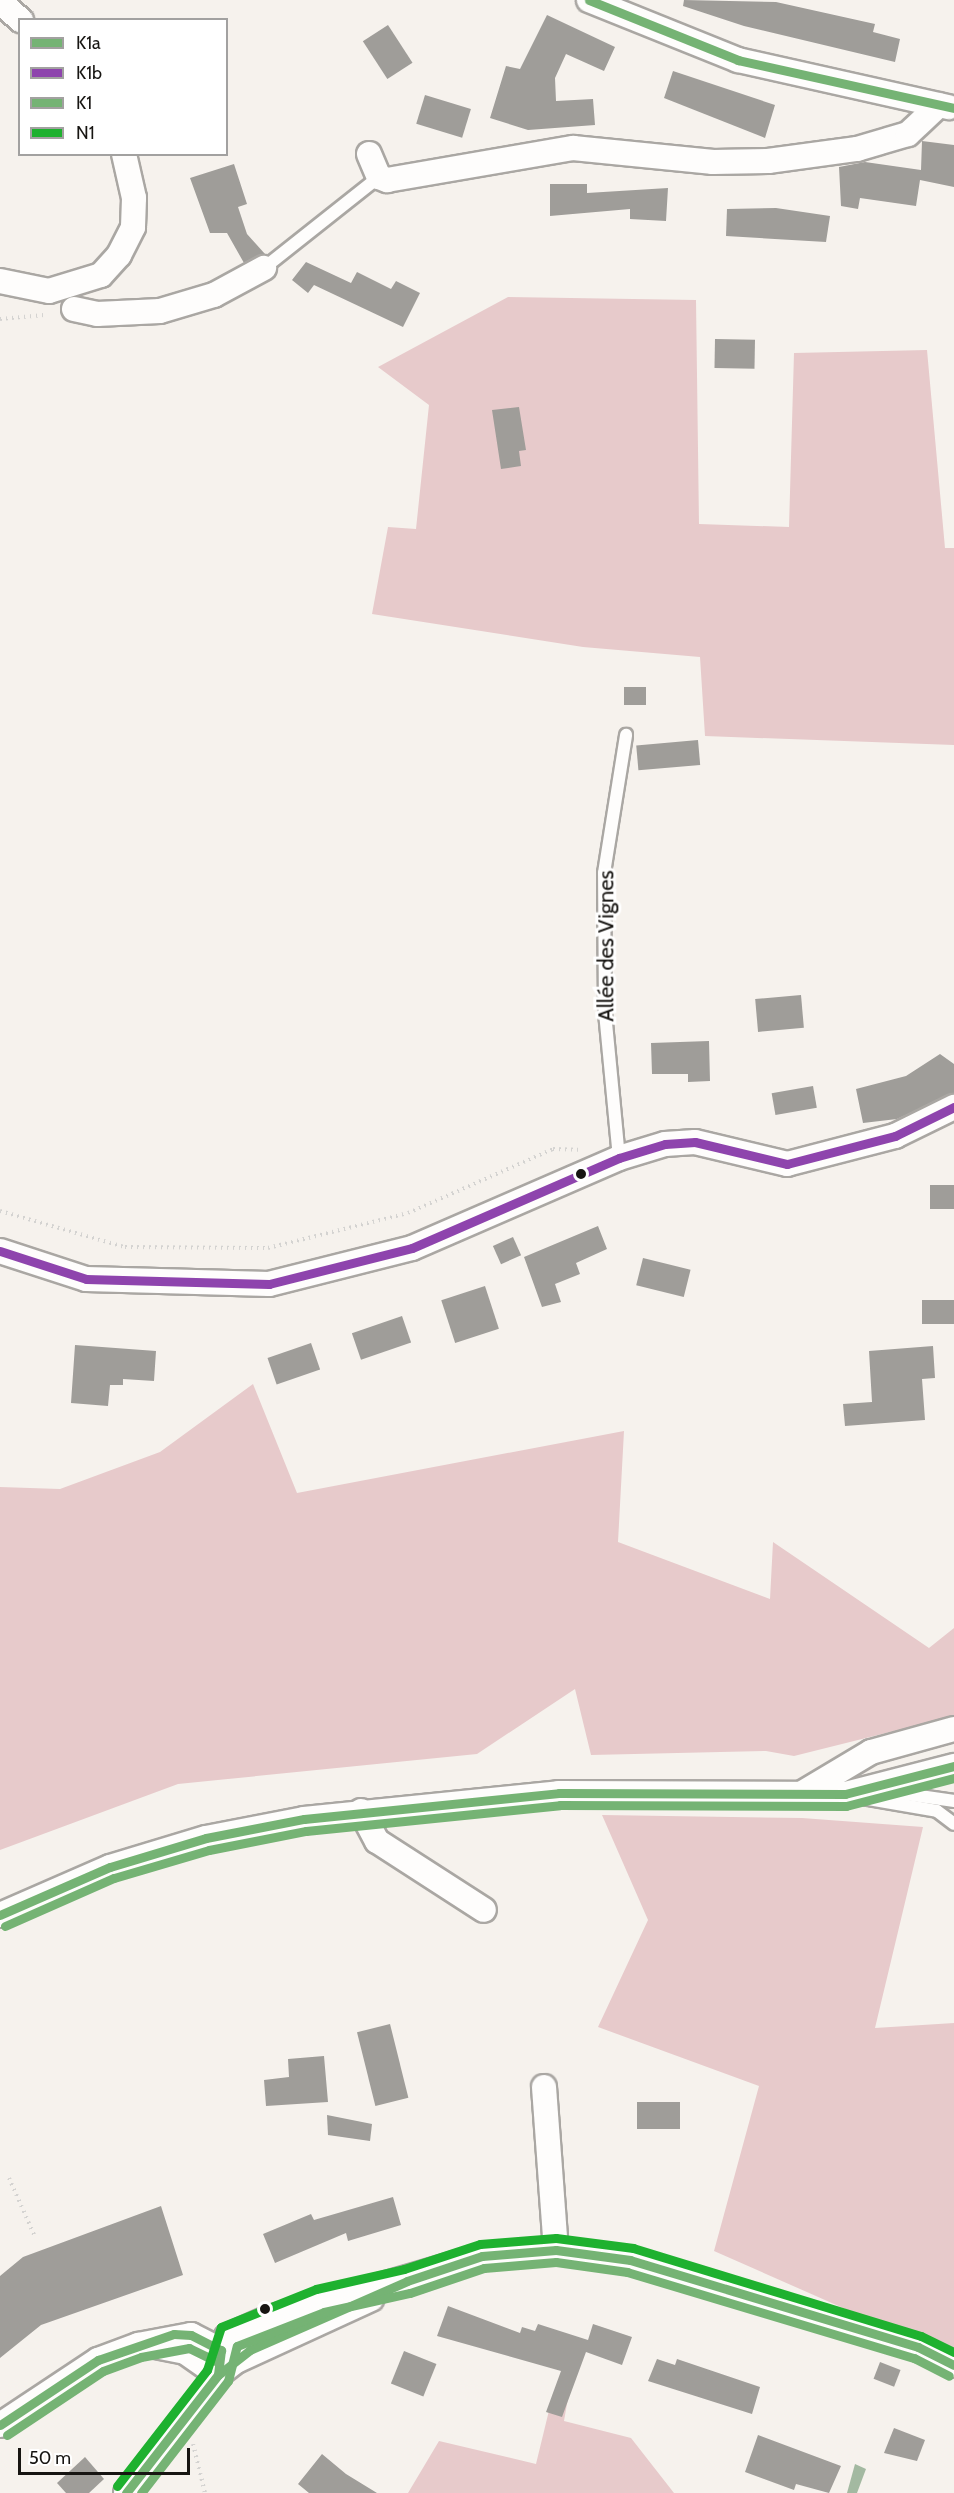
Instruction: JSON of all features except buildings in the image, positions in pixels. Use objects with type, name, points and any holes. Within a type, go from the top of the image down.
[{"type":"street","points":[[589,0],[738,60],[946,107]]},
{"type":"street","points":[[0,2],[19,18]]},
{"type":"street","points":[[369,154],[379,177],[396,180],[573,148],[705,162],[768,161],[857,149],[908,134],[946,107]]},
{"type":"street","points":[[0,281],[49,291],[101,275],[119,255],[133,227],[134,198],[124,156]]},
{"type":"street","points":[[74,309],[98,314],[160,311],[214,295],[264,268]]},
{"type":"street","points":[[0,1251],[86,1279],[269,1284],[412,1248],[619,1158],[694,1142],[765,1162],[808,1160],[895,1136],[954,1107]]},
{"type":"street","points":[[804,1792],[871,1752],[954,1729]]},
{"type":"street","points":[[0,1915],[110,1867],[206,1838],[361,1812],[559,1793],[804,1792],[844,1794],[954,1766]]},
{"type":"street","points":[[361,1812],[377,1841],[484,1910]]},
{"type":"street","points":[[544,2087],[556,2250]]},
{"type":"street","points":[[218,2375],[221,2350],[227,2337],[267,2319],[407,2281],[482,2256],[556,2250],[630,2260],[918,2347],[954,2365]]},
{"type":"street","points":[[126,2493],[218,2375],[250,2350],[407,2281]]},
{"type":"street","points":[[0,2425],[99,2360],[138,2345],[192,2335],[221,2350]]},
{"type":"street","points":[[138,2345],[172,2346],[218,2375]]},
{"type":"lane","points":[[264,268],[379,177]]},
{"type":"lane","name":"Allée des Vignes","points":[[619,1158],[605,1012],[604,873],[626,735]]},
{"type":"lane","points":[[844,1794],[910,1792],[954,1801]]},
{"type":"lane","points":[[844,1794],[868,1803],[937,1811],[954,1824]]},
{"type":"path","points":[[0,1211],[125,1248],[268,1248],[408,1213],[553,1149],[587,1150]]},
{"type":"path","points":[[9,2178],[34,2237]]},
{"type":"path","points":[[178,2429],[192,2442],[205,2493]]},
{"type":"shaded area","points":[[508,297],[696,300],[699,524],[789,527],[794,353],[927,350],[945,548],[954,548],[954,745],[705,736],[700,657],[583,647],[372,614],[388,527],[416,529],[429,405],[378,367]]},
{"type":"shaded area","points":[[253,1384],[297,1493],[624,1431],[618,1542],[770,1599],[773,1542],[929,1648],[954,1628],[954,1716],[794,1756],[766,1751],[591,1755],[575,1689],[477,1754],[178,1784],[0,1850],[0,1487],[60,1489],[160,1452]]},
{"type":"shaded area","points":[[602,1815],[802,1818],[923,1827],[875,2028],[954,2023],[954,2357],[714,2251],[759,2086],[598,2027],[648,1920]]},
{"type":"shaded area","points":[[553,2394],[568,2398],[564,2421],[631,2438],[674,2493],[408,2493],[439,2441],[536,2464]]},
{"type":"shaded area","points":[[855,2464],[866,2469],[857,2493],[847,2493]]},
{"type":"transit line","name":"K1a","points":[[589,0],[738,60],[954,108]]},
{"type":"transit line","name":"K1b","points":[[0,1251],[86,1279],[269,1284],[412,1248],[619,1158],[665,1144],[695,1142],[787,1164],[895,1136],[954,1107]]},
{"type":"transit line","name":"K1a","points":[[0,1915],[110,1867],[206,1838],[304,1819],[559,1793],[845,1794],[954,1766]]},
{"type":"transit line","name":"K1","points":[[5,1926],[114,1878],[209,1850],[306,1831],[560,1805],[846,1806],[954,1778]]},
{"type":"transit line","name":"N1","points":[[117,2486],[207,2370],[221,2327],[316,2289],[404,2269],[480,2244],[556,2238],[633,2248],[921,2336],[954,2352]]},
{"type":"transit line","name":"K1a","points":[[126,2493],[218,2375],[250,2350],[407,2281],[482,2256],[556,2250],[630,2260],[918,2347],[954,2365]]},
{"type":"transit line","name":"K1","points":[[141,2493],[228,2381],[237,2346],[324,2312],[410,2293],[484,2268],[556,2262],[627,2272],[914,2358],[949,2376]]},
{"type":"transit line","name":"K1a","points":[[0,2425],[98,2360],[174,2334],[191,2335],[221,2350],[218,2375]]},
{"type":"transit line","name":"K1","points":[[7,2435],[103,2371],[141,2357],[189,2348],[216,2361]]}]
